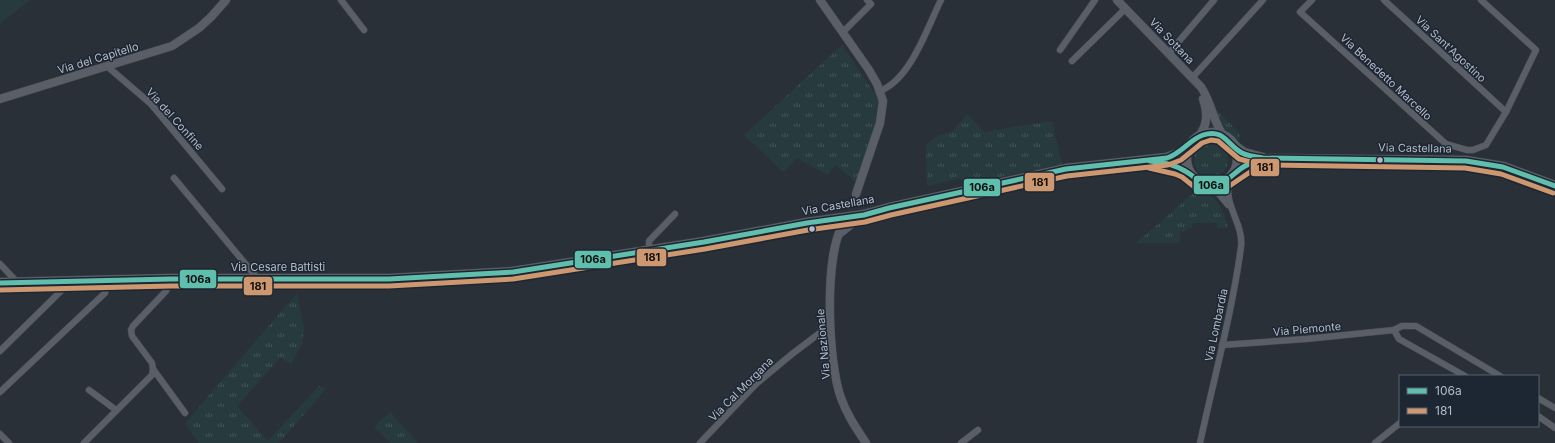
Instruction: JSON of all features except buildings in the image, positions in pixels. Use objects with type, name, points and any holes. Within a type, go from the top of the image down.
[{"type":"main road","points":[[1208,134],[1224,137],[1233,144],[1238,157],[1237,164],[1232,175],[1220,184],[1206,185],[1193,178],[1189,173],[1185,161],[1187,150],[1190,145],[1198,137],[1208,134]]},
{"type":"main road","name":"Via Castellana","points":[[1233,144],[1244,154],[1271,159],[1470,162],[1502,167],[1555,186]]},
{"type":"main road","name":"Via Castellana","points":[[532,269],[650,251],[807,223],[839,219],[1066,169],[1147,161],[1173,156],[1180,153],[1190,145]]},
{"type":"main road","name":"Via Castellana","points":[[1232,175],[1252,162],[1271,159]]},
{"type":"main road","name":"Via Castellana","points":[[1147,161],[1172,165],[1189,173]]},
{"type":"main road","name":"Via Cesare Battisti","points":[[0,283],[170,279],[389,279],[441,277],[532,269]]},
{"type":"street","name":"Via del Capitello","points":[[0,100],[172,46],[199,28],[226,0]]},
{"type":"street","points":[[341,0],[364,30]]},
{"type":"street","points":[[820,0],[878,84],[883,101],[880,122],[856,194]]},
{"type":"street","points":[[843,32],[871,4],[867,0]]},
{"type":"street","points":[[880,91],[888,88],[899,78],[916,52],[941,0]]},
{"type":"street","points":[[1060,50],[1095,0]]},
{"type":"street","name":"Via Sottana","points":[[1117,0],[1169,53],[1206,96],[1216,124],[1224,137]]},
{"type":"street","points":[[1169,53],[1214,0]]},
{"type":"street","points":[[1192,79],[1263,0]]},
{"type":"street","name":"Via Benedetto Marcello","points":[[1312,0],[1300,12],[1446,144],[1467,150]]},
{"type":"street","name":"Via Sant'Agostino","points":[[1384,0],[1506,112]]},
{"type":"street","points":[[1470,162],[1467,150],[1475,149],[1486,144],[1506,112],[1536,50],[1481,0]]},
{"type":"street","points":[[1072,61],[1125,9]]},
{"type":"street","name":"Via del Confine","points":[[108,67],[151,104],[222,189]]},
{"type":"street","name":"Via Sottana","points":[[1192,79],[1204,101],[1206,115],[1205,125],[1198,137]]},
{"type":"street","points":[[1470,162],[1475,149]]},
{"type":"street","name":"Via Lombardia","points":[[1200,443],[1233,294],[1241,244],[1240,233],[1232,211],[1228,192],[1232,175]]},
{"type":"street","points":[[174,178],[258,279]]},
{"type":"street","name":"Via Lombardia","points":[[1206,185],[1223,198],[1232,211]]},
{"type":"street","points":[[650,251],[649,241],[675,214]]},
{"type":"street","points":[[837,235],[864,214]]},
{"type":"street","name":"Via Nazionale","points":[[839,219],[842,226],[837,235],[831,270],[830,318],[835,373],[841,396],[850,420],[866,443]]},
{"type":"street","points":[[0,264],[17,282]]},
{"type":"street","points":[[84,443],[152,375],[152,363],[132,336],[131,330],[166,291],[170,279]]},
{"type":"street","points":[[0,392],[106,293],[108,281]]},
{"type":"street","points":[[0,351],[63,289],[66,282]]},
{"type":"street","name":"Via Cal Morgana","points":[[700,443],[756,384],[829,326],[830,318]]},
{"type":"street","name":"Via Piemonte","points":[[1222,345],[1306,339],[1394,330],[1402,326],[1416,326],[1498,375]]},
{"type":"street","points":[[1394,330],[1399,339],[1461,375]]},
{"type":"street","points":[[153,369],[185,413]]},
{"type":"street","points":[[89,390],[116,410]]},
{"type":"street","points":[[1539,399],[1555,408]]},
{"type":"street","points":[[1539,417],[1555,428]]},
{"type":"street","points":[[1374,443],[1399,424]]},
{"type":"street","points":[[961,443],[978,430]]},
{"type":"street","points":[[0,434],[9,443]]},
{"type":"green space","points":[[0,0],[30,0],[0,24]]},
{"type":"green space","points":[[842,45],[875,94],[879,103],[874,131],[856,182],[835,165],[828,175],[797,158],[784,172],[744,135]]},
{"type":"green space","points":[[1212,105],[1240,134],[1239,144],[1242,147],[1253,149],[1255,153],[1243,149],[1234,138],[1223,129]]},
{"type":"green space","points":[[967,114],[984,132],[1052,121],[1062,164],[963,185],[961,178],[927,186],[926,145],[937,136],[952,132]]},
{"type":"green space","points":[[1208,143],[1214,143],[1223,148],[1227,154],[1227,166],[1223,172],[1214,177],[1208,177],[1199,172],[1194,163],[1194,157],[1199,148]]},
{"type":"green space","points":[[1195,192],[1209,195],[1217,202],[1222,210],[1228,228],[1217,228],[1217,223],[1193,223],[1192,228],[1188,228],[1180,234],[1180,243],[1136,243]]},
{"type":"green space","points":[[297,293],[304,329],[302,344],[291,364],[280,358],[237,406],[268,441],[319,386],[326,389],[279,443],[199,443],[185,423]]},
{"type":"green space","points":[[390,412],[418,443],[391,443],[374,427]]},
{"type":"transit line","name":"106a","points":[[0,283],[171,279],[389,279],[513,272],[704,242],[807,223],[864,215],[889,208],[1066,169],[1167,158],[1177,153],[1198,137],[1210,133],[1225,138],[1237,150],[1249,156],[1263,158],[1466,161],[1503,167],[1555,186]]},
{"type":"transit line","name":"181","points":[[0,290],[171,286],[389,286],[513,279],[705,249],[808,230],[865,222],[1067,176],[1168,165],[1181,160],[1202,143],[1211,140],[1218,141],[1239,159],[1262,165],[1465,168],[1501,174],[1553,193]]},
{"type":"transit line","name":"106a","points":[[1150,161],[1177,167],[1203,184],[1211,185],[1225,181],[1248,164],[1272,159]]},
{"type":"transit line","name":"181","points":[[1149,168],[1175,174],[1182,177],[1197,189],[1212,192],[1225,189],[1253,170],[1273,166]]}]
